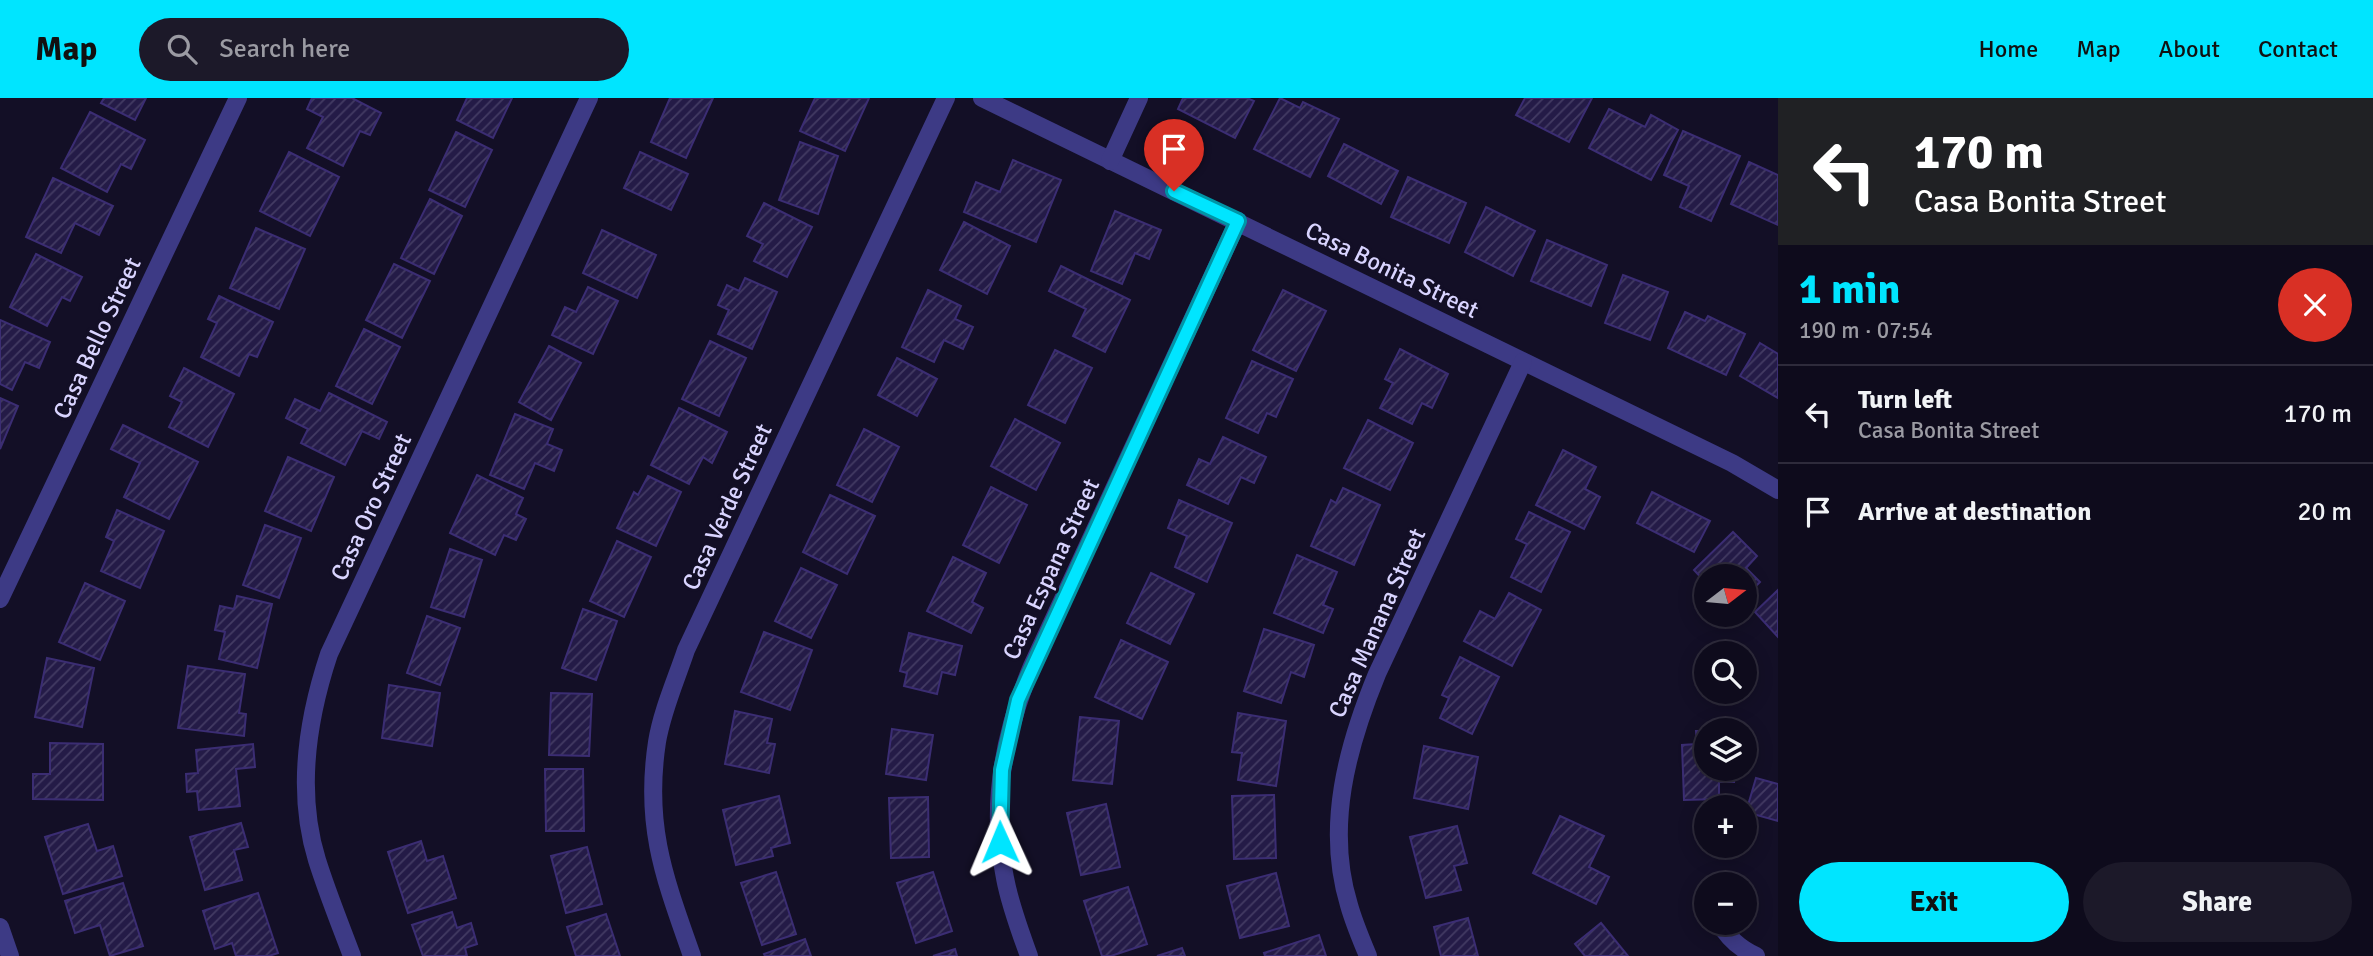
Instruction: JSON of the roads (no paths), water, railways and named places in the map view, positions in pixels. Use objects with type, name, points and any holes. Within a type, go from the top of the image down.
[{"type":"street","name":"Casa Bello Street","points":[[0,599],[238,98]]},
{"type":"street","name":"Casa Oro Street","points":[[352,956],[316,858],[309,825],[306,755],[318,687],[335,641],[589,98]]},
{"type":"street","name":"Casa Verde Street","points":[[692,956],[664,875],[652,808],[657,741],[665,711],[686,650],[946,98]]},
{"type":"street","name":"Casa Bonita Street","points":[[982,98],[1732,463],[1778,490]]},
{"type":"street","points":[[1110,161],[1139,98]]},
{"type":"street","name":"Casa Espana Street","points":[[1029,956],[1005,878],[1000,842],[1002,770],[1008,735],[1032,666],[1238,221]]},
{"type":"street","name":"Casa Manana Street","points":[[1368,956],[1349,905],[1339,850],[1340,813],[1348,756],[1360,715],[1377,674],[1523,362]]},
{"type":"street","points":[[0,927],[10,956]]},
{"type":"street","points":[[1727,935],[1756,956]]}]
